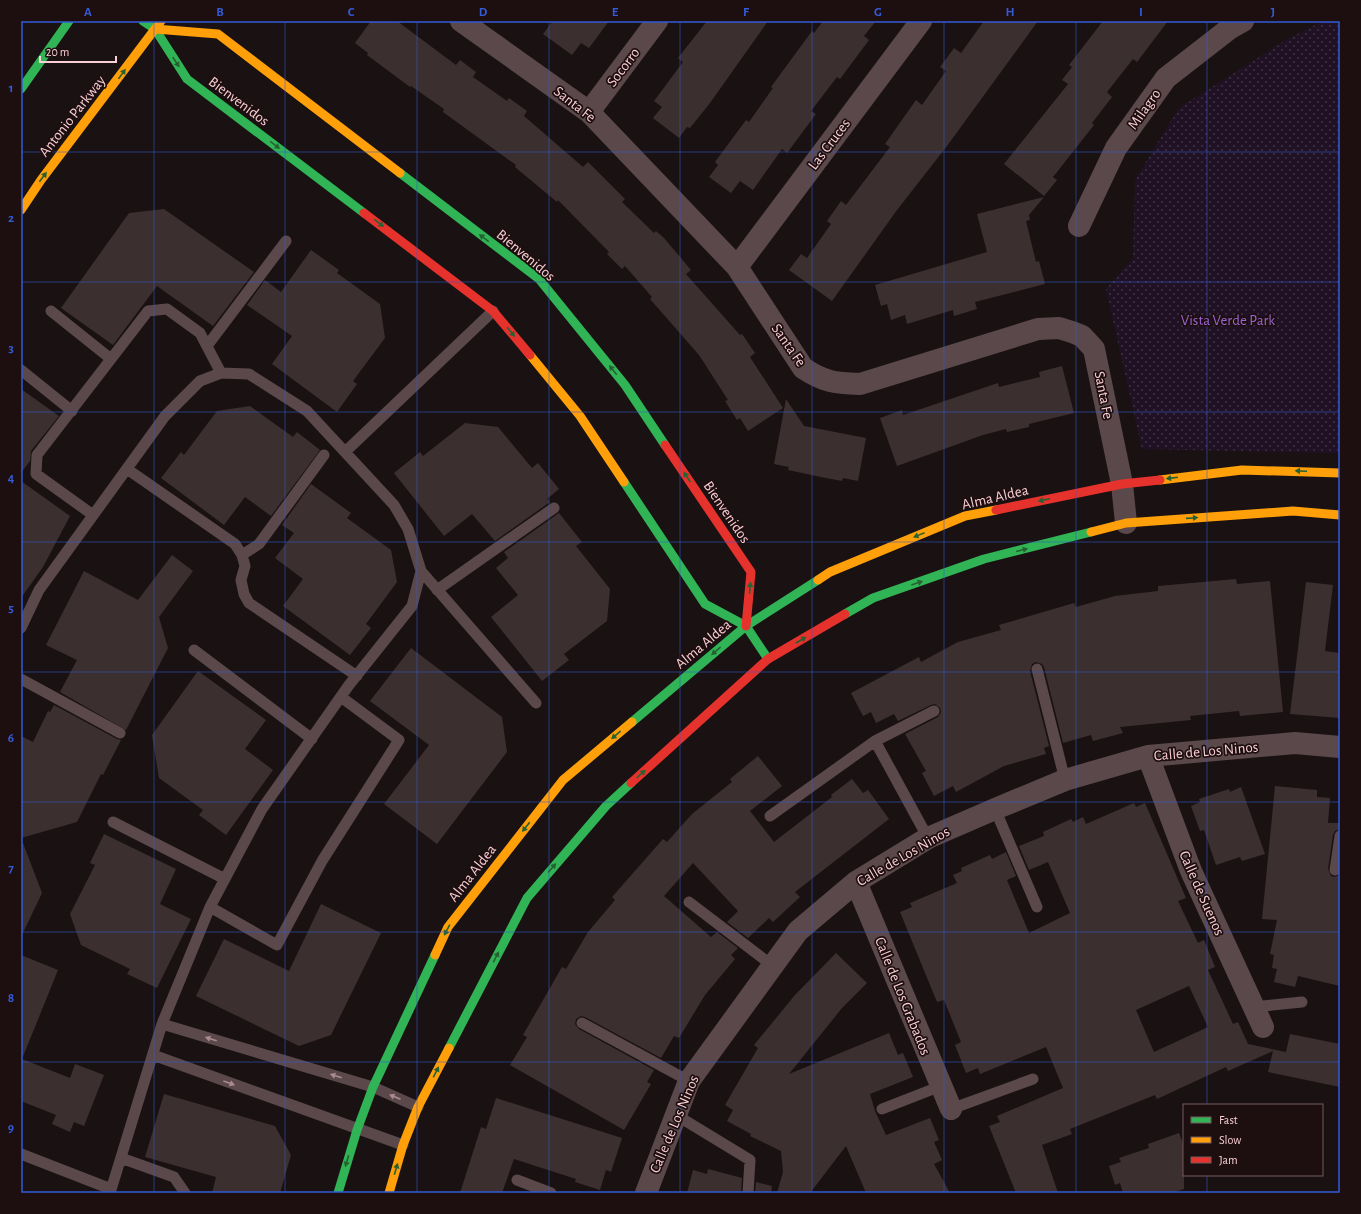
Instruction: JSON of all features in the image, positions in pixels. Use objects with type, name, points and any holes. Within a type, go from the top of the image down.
[{"type":"main road","points":[[21,90],[69,21]]},
{"type":"main road","name":"Bienvenidos","points":[[144,21],[155,29],[187,79],[493,311],[580,416],[705,604],[746,626],[768,660]]},
{"type":"main road","name":"Antonio Parkway","points":[[21,210],[41,180],[161,21]]},
{"type":"main road","name":"Bienvenidos","points":[[155,29],[218,34],[539,280],[625,385],[751,572],[746,626]]},
{"type":"main road","name":"Alma Aldea","points":[[338,1193],[357,1130],[373,1088],[448,927],[563,780],[746,626],[830,572],[965,516],[1122,484],[1242,470],[1340,473]]},
{"type":"main road","points":[[389,1193],[403,1145],[418,1107],[527,898],[606,806],[768,660],[873,598],[984,559],[1126,523],[1293,512],[1340,515]]},
{"type":"street","name":"Santa Fe","points":[[460,21],[590,112],[738,267],[803,368],[815,376],[833,383],[860,384],[1038,328],[1059,328],[1082,336],[1094,349],[1098,362],[1122,484],[1126,523]]},
{"type":"street","name":"Socorro","points":[[590,112],[658,21]]},
{"type":"street","name":"Las Cruces","points":[[738,267],[921,21]]},
{"type":"street","name":"Milagro","points":[[1079,226],[1116,148],[1166,78],[1229,29],[1243,21]]},
{"type":"street","name":"Calle de Los Ninos","points":[[646,1193],[689,1081],[798,930],[856,882],[928,838],[995,809],[1065,780],[1148,756],[1295,743],[1340,747]]},
{"type":"street","name":"Calle de Suenos","points":[[1148,756],[1191,871],[1263,1027]]},
{"type":"street","name":"Calle de Los Grabados","points":[[856,882],[951,1109]]},
{"type":"lane","points":[[207,346],[286,241]]},
{"type":"lane","points":[[93,515],[36,474],[37,455],[148,311],[167,308],[200,332],[221,373]]},
{"type":"lane","points":[[51,311],[111,359]]},
{"type":"lane","points":[[346,452],[493,311]]},
{"type":"lane","points":[[21,370],[72,410]]},
{"type":"lane","points":[[21,628],[39,590],[165,416],[200,381],[221,373],[249,374],[307,411],[394,505],[408,529],[421,571],[536,703]]},
{"type":"lane","points":[[242,554],[259,544],[324,454]]},
{"type":"lane","points":[[127,469],[235,544],[242,554],[245,566],[241,580],[244,594],[249,603],[357,676]]},
{"type":"lane","points":[[437,590],[554,508]]},
{"type":"lane","points":[[21,1154],[110,1191],[162,1024],[210,907],[262,809],[341,697],[412,606],[421,571]]},
{"type":"lane","points":[[194,650],[312,739]]},
{"type":"lane","points":[[1037,668],[1065,780]]},
{"type":"lane","points":[[21,679],[120,733]]},
{"type":"lane","points":[[210,907],[277,945],[322,861],[399,740],[341,697]]},
{"type":"lane","points":[[770,816],[876,741],[934,711]]},
{"type":"lane","points":[[876,741],[928,838]]},
{"type":"lane","points":[[995,809],[1037,907]]},
{"type":"lane","points":[[113,822],[225,880]]},
{"type":"lane","points":[[1335,870],[1340,836]]},
{"type":"lane","points":[[689,902],[773,966]]},
{"type":"lane","points":[[1254,1007],[1302,1002]]},
{"type":"lane","points":[[582,1023],[689,1081]]},
{"type":"lane","points":[[162,1024],[373,1088],[418,1107]]},
{"type":"lane","points":[[153,1055],[357,1130],[403,1145]]},
{"type":"lane","points":[[951,1109],[1033,1079]]},
{"type":"lane","points":[[882,1109],[941,1086]]},
{"type":"lane","points":[[676,1116],[750,1160],[748,1193]]},
{"type":"lane","points":[[121,1158],[174,1177],[184,1193]]},
{"type":"lane","points":[[517,1180],[552,1193]]},
{"type":"green space","name":"Vista Verde Park","points":[[1323,21],[1340,21],[1340,453],[1142,449],[1106,289],[1133,258],[1135,180],[1179,108],[1286,40]]},
{"type":"building","points":[[371,21],[397,21],[456,65],[460,60],[476,72],[473,77],[507,101],[509,98],[527,111],[524,116],[583,167],[588,162],[625,199],[622,202],[654,233],[656,231],[664,238],[691,270],[686,274],[740,335],[742,334],[755,353],[750,357],[783,408],[748,431],[740,418],[737,420],[725,401],[728,400],[699,355],[650,299],[652,297],[625,266],[622,269],[607,254],[609,252],[558,200],[557,202],[515,167],[516,165],[443,112],[444,109],[411,86],[410,87],[367,55],[368,53],[355,43]]},
{"type":"building","points":[[550,21],[609,21],[589,48],[581,43],[572,55],[543,34],[552,22]]},
{"type":"building","points":[[707,21],[768,21],[710,103],[690,128],[687,127],[679,138],[653,118],[662,107],[654,101],[683,62],[678,58]]},
{"type":"building","points":[[823,21],[876,21],[864,36],[869,40],[840,79],[837,77],[811,111],[816,114],[787,153],[782,149],[753,190],[740,181],[731,193],[709,177],[718,165],[715,162],[746,120],[749,122],[773,88],[771,87],[812,31],[814,33]]},
{"type":"building","points":[[984,21],[1038,21],[947,146],[897,210],[832,301],[789,270],[801,254],[807,258],[831,224],[827,221],[841,201],[846,205],[890,147],[885,144],[916,100],[922,105],[946,71],[940,67],[954,48],[961,53]]},
{"type":"building","points":[[1103,21],[1168,21],[1137,62],[1133,59],[1107,92],[1112,97],[1092,123],[1094,125],[1053,177],[1057,180],[1044,196],[1004,164],[1068,84],[1062,80],[1072,67],[1069,65]]},
{"type":"building","points":[[1044,197],[1029,215],[1030,220],[1026,221],[1036,262],[1039,261],[1045,284],[975,302],[977,309],[954,316],[953,310],[907,324],[905,315],[891,320],[887,304],[881,306],[875,285],[987,252],[977,214]]},
{"type":"building","points":[[164,209],[254,272],[213,326],[157,286],[113,345],[61,308],[129,213]]},
{"type":"building","points":[[311,250],[339,270],[337,273],[380,304],[385,338],[353,381],[357,384],[337,412],[272,364],[292,336],[247,305],[265,280],[281,292]]},
{"type":"building","points":[[1062,366],[1074,413],[1029,424],[1029,427],[1007,432],[1006,429],[983,435],[897,466],[880,418],[902,410],[903,415],[998,383],[999,387],[1040,377],[1039,372]]},
{"type":"building","points":[[21,389],[59,416],[31,451],[30,461],[21,473]]},
{"type":"building","points":[[786,399],[804,426],[866,438],[858,481],[843,478],[842,481],[821,477],[788,470],[789,467],[774,464]]},
{"type":"building","points":[[250,406],[293,437],[297,432],[320,450],[271,516],[245,497],[224,525],[161,478],[181,452],[184,455],[217,411]]},
{"type":"building","points":[[465,423],[498,427],[532,468],[538,463],[559,489],[547,499],[550,502],[495,541],[472,514],[444,536],[394,473],[420,452],[423,456]]},
{"type":"building","points":[[21,481],[70,516],[43,567],[21,598]]},
{"type":"building","points":[[311,484],[351,513],[347,518],[391,550],[397,582],[366,624],[371,628],[350,655],[283,606],[303,579],[275,558],[294,533],[282,525]]},
{"type":"building","points":[[559,513],[582,542],[576,546],[610,589],[607,621],[564,654],[569,660],[542,681],[491,617],[518,595],[496,568],[508,558],[504,552]]},
{"type":"building","points":[[172,555],[193,571],[159,617],[168,648],[126,730],[60,692],[77,660],[46,645],[84,571],[138,600]]},
{"type":"building","points":[[1236,579],[1237,584],[1270,581],[1283,712],[1240,716],[1239,711],[1190,716],[1191,720],[1120,727],[1123,733],[1093,741],[1091,735],[1063,743],[1044,667],[1042,664],[1036,662],[1032,664],[1030,671],[1049,746],[1044,748],[1046,754],[1004,766],[956,792],[953,786],[934,796],[922,773],[926,771],[905,734],[938,717],[941,712],[940,708],[935,704],[898,721],[894,714],[876,723],[871,712],[863,716],[851,693],[919,657],[921,662],[958,642],[1001,630],[999,625],[1074,603],[1076,607],[1115,596],[1158,591],[1158,586]]},
{"type":"building","points":[[1306,582],[1333,585],[1325,651],[1340,653],[1340,718],[1290,714]]},
{"type":"building","points":[[411,648],[502,717],[507,752],[437,844],[384,804],[429,745],[370,701]]},
{"type":"building","points":[[198,671],[266,720],[245,749],[273,770],[226,835],[199,815],[203,810],[159,778],[152,735]]},
{"type":"building","points":[[54,705],[121,740],[103,775],[101,774],[77,822],[21,838],[21,736],[33,742],[48,711],[50,712]]},
{"type":"building","points":[[758,756],[782,786],[750,811],[774,842],[832,797],[831,795],[852,779],[863,793],[868,790],[889,819],[795,892],[800,897],[773,922],[769,918],[748,938],[727,922],[738,911],[693,863],[664,896],[711,937],[717,932],[738,948],[731,955],[735,959],[705,995],[679,1038],[674,1036],[661,1058],[585,1017],[581,1016],[576,1019],[575,1024],[579,1029],[654,1070],[647,1082],[651,1084],[624,1130],[510,1065],[527,1037],[523,1035],[562,967],[566,969],[588,932],[615,900],[612,897],[663,839],[667,842],[692,814],[732,782],[730,779]]},
{"type":"building","points":[[1275,786],[1317,790],[1317,797],[1330,798],[1328,823],[1340,823],[1340,829],[1335,831],[1333,835],[1328,869],[1331,876],[1334,877],[1340,875],[1340,986],[1298,976],[1295,987],[1274,982],[1277,969],[1272,968],[1274,955],[1270,954],[1277,920],[1262,919]]},
{"type":"building","points":[[1241,787],[1265,854],[1242,861],[1240,857],[1216,865],[1204,830],[1200,831],[1191,806],[1200,802],[1199,799],[1229,789],[1230,792]]},
{"type":"building","points":[[1134,803],[1136,807],[1145,803],[1186,898],[1178,901],[1198,943],[1204,940],[1215,967],[1208,970],[1233,1024],[1238,1022],[1248,1044],[1286,1052],[1290,1034],[1340,1044],[1340,1087],[1268,1072],[1273,1051],[1228,1071],[1226,1067],[1157,1099],[1155,1095],[1070,1129],[1072,1134],[1042,1145],[1058,1193],[1016,1193],[989,1126],[1000,1122],[997,1116],[1063,1088],[1046,1047],[980,1074],[978,1068],[966,1073],[955,1045],[961,1042],[944,1000],[937,1002],[900,912],[912,907],[910,903],[957,883],[953,875],[962,871],[961,868],[990,855],[992,859],[1006,852],[1016,876],[1007,880],[1029,933],[1070,913],[1048,862],[1029,870],[1019,846],[1044,836],[1043,832],[1071,819],[1073,822],[1083,817],[1086,824]],"holes":[[[1189,986],[1208,1027],[1154,1052],[1136,1010]]]},
{"type":"building","points":[[104,834],[176,869],[160,904],[191,919],[157,988],[127,974],[130,969],[81,945],[70,914],[95,865],[90,863]]},
{"type":"building","points":[[21,843],[23,843],[42,893],[21,937]]},
{"type":"building","points":[[321,904],[381,933],[331,1035],[299,1046],[196,996],[224,939],[289,971]]},
{"type":"building","points":[[836,953],[867,983],[842,1008],[789,1074],[889,1033],[898,1055],[903,1053],[913,1077],[870,1094],[875,1111],[886,1135],[930,1118],[939,1140],[934,1142],[942,1160],[934,1164],[950,1193],[866,1193],[846,1146],[810,1193],[777,1193],[783,1172],[781,1151],[750,1136],[751,1134],[727,1121],[733,1110],[725,1105],[758,1048],[754,1045],[795,995]]},
{"type":"building","points":[[21,955],[58,970],[22,1059],[70,1078],[75,1064],[104,1075],[84,1126],[74,1122],[70,1132],[52,1124],[56,1115],[21,1101]]},
{"type":"building","points":[[164,1094],[275,1126],[291,1155],[280,1193],[212,1193],[216,1177],[145,1157]]},
{"type":"building","points":[[496,1098],[622,1138],[611,1172],[606,1170],[600,1190],[575,1182],[576,1179],[514,1159],[502,1193],[460,1193],[481,1127],[486,1129]]},
{"type":"building","points":[[1179,1133],[1183,1143],[1184,1189],[1172,1193],[1123,1193],[1120,1183],[1115,1185],[1109,1166],[1121,1162],[1119,1158],[1149,1148],[1148,1144]]},
{"type":"building","points":[[708,1169],[742,1178],[741,1193],[687,1193],[693,1170],[707,1174]]},
{"type":"building","points":[[756,1182],[772,1186],[771,1193],[755,1193]]},
{"type":"traffic: fast","points":[[21,89],[69,21]]},
{"type":"traffic: fast","points":[[143,21],[155,29],[187,79],[364,213]]},
{"type":"traffic: fast","points":[[400,173],[539,279],[625,385],[665,445]]},
{"type":"traffic: fast","points":[[624,482],[705,604],[746,626],[768,659]]},
{"type":"traffic: fast","points":[[845,614],[873,598],[984,559],[1091,532]]},
{"type":"traffic: fast","points":[[632,722],[746,626],[818,580]]},
{"type":"traffic: fast","points":[[449,1048],[527,898],[606,806],[631,783]]},
{"type":"traffic: fast","points":[[338,1193],[357,1130],[373,1087],[435,955]]},
{"type":"traffic: slow","points":[[21,210],[41,180],[161,21]]},
{"type":"traffic: slow","points":[[155,29],[218,34],[400,173]]},
{"type":"traffic: slow","points":[[530,355],[580,416],[624,482]]},
{"type":"traffic: slow","points":[[1160,480],[1242,470],[1340,473]]},
{"type":"traffic: slow","points":[[818,580],[830,572],[965,516],[996,510]]},
{"type":"traffic: slow","points":[[1091,532],[1126,523],[1293,511],[1340,515]]},
{"type":"traffic: slow","points":[[435,955],[448,927],[563,780],[632,722]]},
{"type":"traffic: slow","points":[[389,1193],[403,1145],[418,1107],[449,1048]]},
{"type":"traffic: jam","points":[[364,213],[493,311],[530,355]]},
{"type":"traffic: jam","points":[[665,445],[751,572],[746,626]]},
{"type":"traffic: jam","points":[[996,510],[1122,484],[1160,480]]},
{"type":"traffic: jam","points":[[631,783],[768,659],[845,614]]}]
